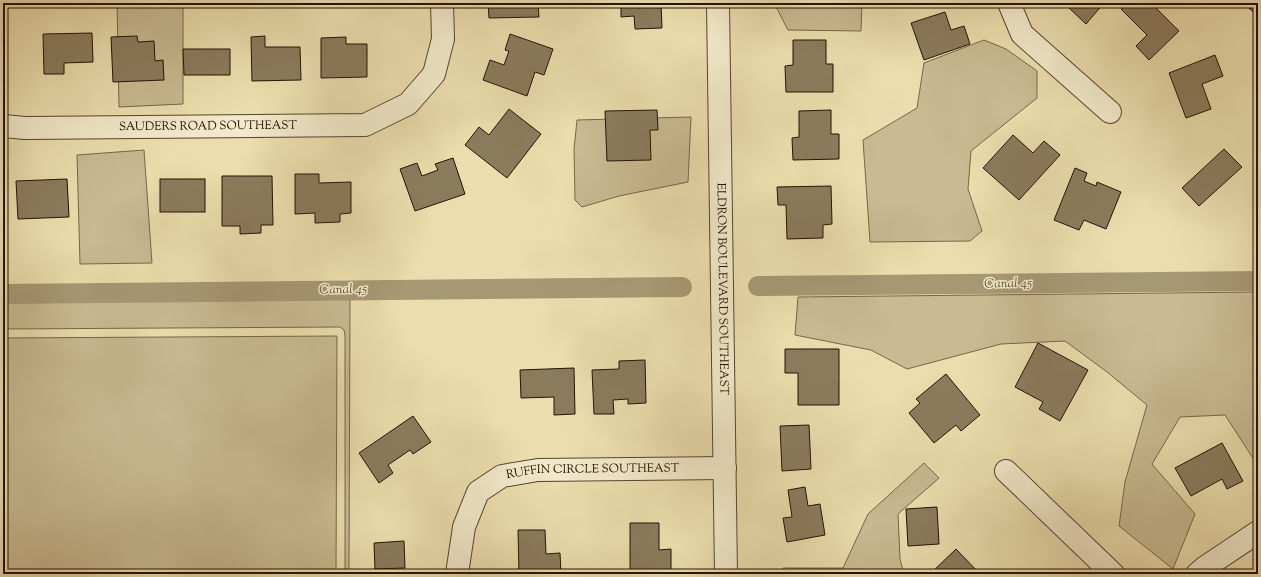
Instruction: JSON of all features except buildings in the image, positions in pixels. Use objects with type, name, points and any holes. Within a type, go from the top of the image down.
[{"type":"street","name":"SAUDERS ROAD SOUTHEAST","points":[[3,126],[25,128],[365,125],[408,104],[434,74],[443,39],[442,3]]},
{"type":"street","name":"ELDRON BOULEVARD SOUTHEAST","points":[[718,3],[726,574]]},
{"type":"street","points":[[1009,3],[1022,34],[1110,112]]},
{"type":"street","name":"RUFFIN CIRCLE SOUTHEAST","points":[[457,574],[464,527],[478,492],[502,476],[538,470],[725,468]]},
{"type":"street","points":[[1006,471],[1113,574]]},
{"type":"street","points":[[1197,574],[1258,532]]},
{"type":"shaded area","points":[[117,3],[183,3],[183,104],[119,107]]},
{"type":"shaded area","points":[[774,3],[862,3],[861,31],[788,30]]},
{"type":"shaded area","points":[[984,40],[1006,49],[1037,71],[1037,98],[971,151],[968,189],[982,231],[970,241],[870,242],[863,140],[917,108],[924,63]]},
{"type":"shaded area","points":[[691,117],[688,182],[619,196],[582,207],[575,200],[574,149],[577,120]]},
{"type":"shaded area","points":[[144,150],[152,263],[80,264],[77,155]]},
{"type":"shaded area","points":[[3,291],[350,294],[349,574],[345,574],[344,330],[340,327],[3,329]]},
{"type":"shaded area","points":[[1258,292],[1258,466],[1225,415],[1180,417],[1152,464],[1195,514],[1173,569],[1119,526],[1125,482],[1147,405],[1107,372],[1065,341],[1001,344],[907,369],[871,350],[795,335],[798,297]]},
{"type":"shaded area","points":[[337,336],[336,574],[3,574],[3,338]]},
{"type":"shaded area","points":[[924,463],[939,478],[898,514],[900,559],[904,574],[783,574],[783,568],[843,568],[868,514]]},
{"type":"waterway","name":"Canal 45","points":[[758,286],[1258,281]]},
{"type":"waterway","name":"Canal 45","points":[[3,294],[682,287]]}]
